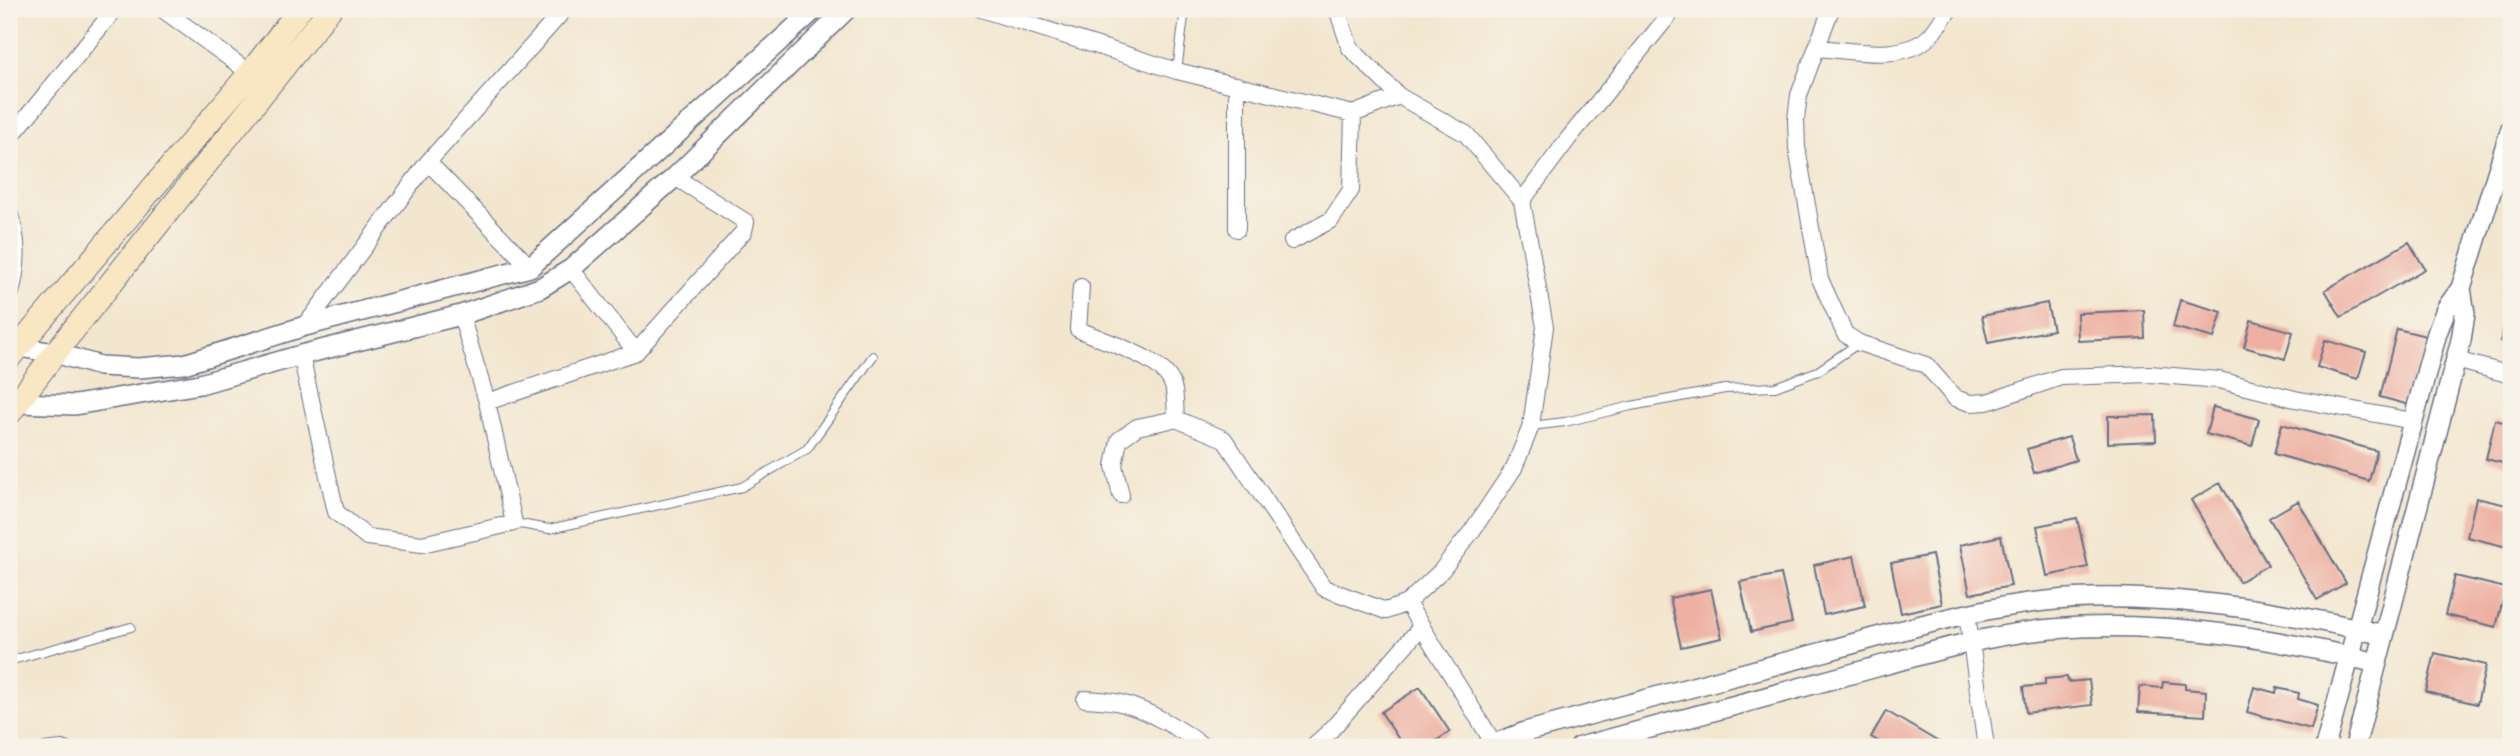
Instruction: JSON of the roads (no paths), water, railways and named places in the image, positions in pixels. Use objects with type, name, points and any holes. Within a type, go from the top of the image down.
[{"type":"main road","points":[[12,348],[250,73],[300,9]]},
{"type":"main road","points":[[12,405],[330,9]]},
{"type":"street","points":[[9,139],[115,9]]},
{"type":"street","points":[[162,9],[250,73]]},
{"type":"street","points":[[305,326],[428,162],[565,9]]},
{"type":"street","points":[[12,348],[55,353],[100,366],[139,368],[184,365],[305,326],[530,267],[815,9]]},
{"type":"street","points":[[12,405],[75,405],[200,384],[301,355],[461,315],[540,288],[571,269],[674,177],[846,9]]},
{"type":"street","points":[[981,9],[1177,71],[1353,114],[1399,96]]},
{"type":"street","points":[[1121,495],[1114,466],[1119,440],[1137,427],[1177,419],[1224,439],[1324,588],[1386,611],[1407,603],[1441,571],[1472,531],[1514,468],[1531,426],[1545,327],[1522,201],[1466,134],[1399,96],[1350,48],[1337,9]]},
{"type":"street","points":[[1522,201],[1568,139],[1674,9]]},
{"type":"street","points":[[1831,9],[1799,95],[1796,118],[1797,148],[1820,279],[1845,334],[1858,344],[1926,365],[1955,398],[1970,403],[1987,402],[2061,377],[2150,374],[2219,380],[2295,399],[2413,421]]},
{"type":"street","points":[[1817,48],[1884,52],[1914,47],[1930,36],[1950,9]]},
{"type":"street","points":[[1237,85],[1237,229]]},
{"type":"street","points":[[1292,240],[1331,220],[1351,190],[1353,114]]},
{"type":"street","points":[[2325,747],[2441,321],[2461,288],[2511,128]]},
{"type":"street","points":[[428,162],[530,267]]},
{"type":"street","points":[[487,402],[636,352],[744,231],[746,222],[674,177]]},
{"type":"street","points":[[9,213],[16,239],[15,279],[9,299]]},
{"type":"street","points":[[571,269],[636,352]]},
{"type":"street","points":[[1081,287],[1078,329],[1097,339],[1138,352],[1160,369],[1173,384],[1177,419]]},
{"type":"street","points":[[2355,747],[2465,327],[2461,288]]},
{"type":"street","points":[[301,355],[336,512],[367,537],[422,544],[514,523],[487,402],[461,315]]},
{"type":"street","points":[[331,319],[339,347]]},
{"type":"street","points":[[2456,360],[2511,375]]},
{"type":"street","points":[[1407,603],[1492,746],[1525,732],[1967,614],[2047,601],[2132,598],[2254,611],[2384,635]]},
{"type":"street","points":[[1967,614],[1986,747]]},
{"type":"street","points":[[1312,747],[1330,731],[1422,626]]},
{"type":"street","points":[[1580,747],[1973,642],[2050,629],[2131,627],[2225,636],[2377,663]]},
{"type":"street","points":[[1085,699],[1124,704],[1185,734],[1204,747]]},
{"type":"lane","points":[[1177,71],[1185,9]]},
{"type":"lane","points":[[1531,426],[1565,422],[1631,406],[1725,389],[1776,387],[1818,370],[1858,344]]},
{"type":"lane","points":[[514,523],[549,528],[742,487],[807,449],[873,356]]},
{"type":"lane","points":[[9,661],[131,627]]},
{"type":"lane","points":[[45,747],[69,747]]}]
